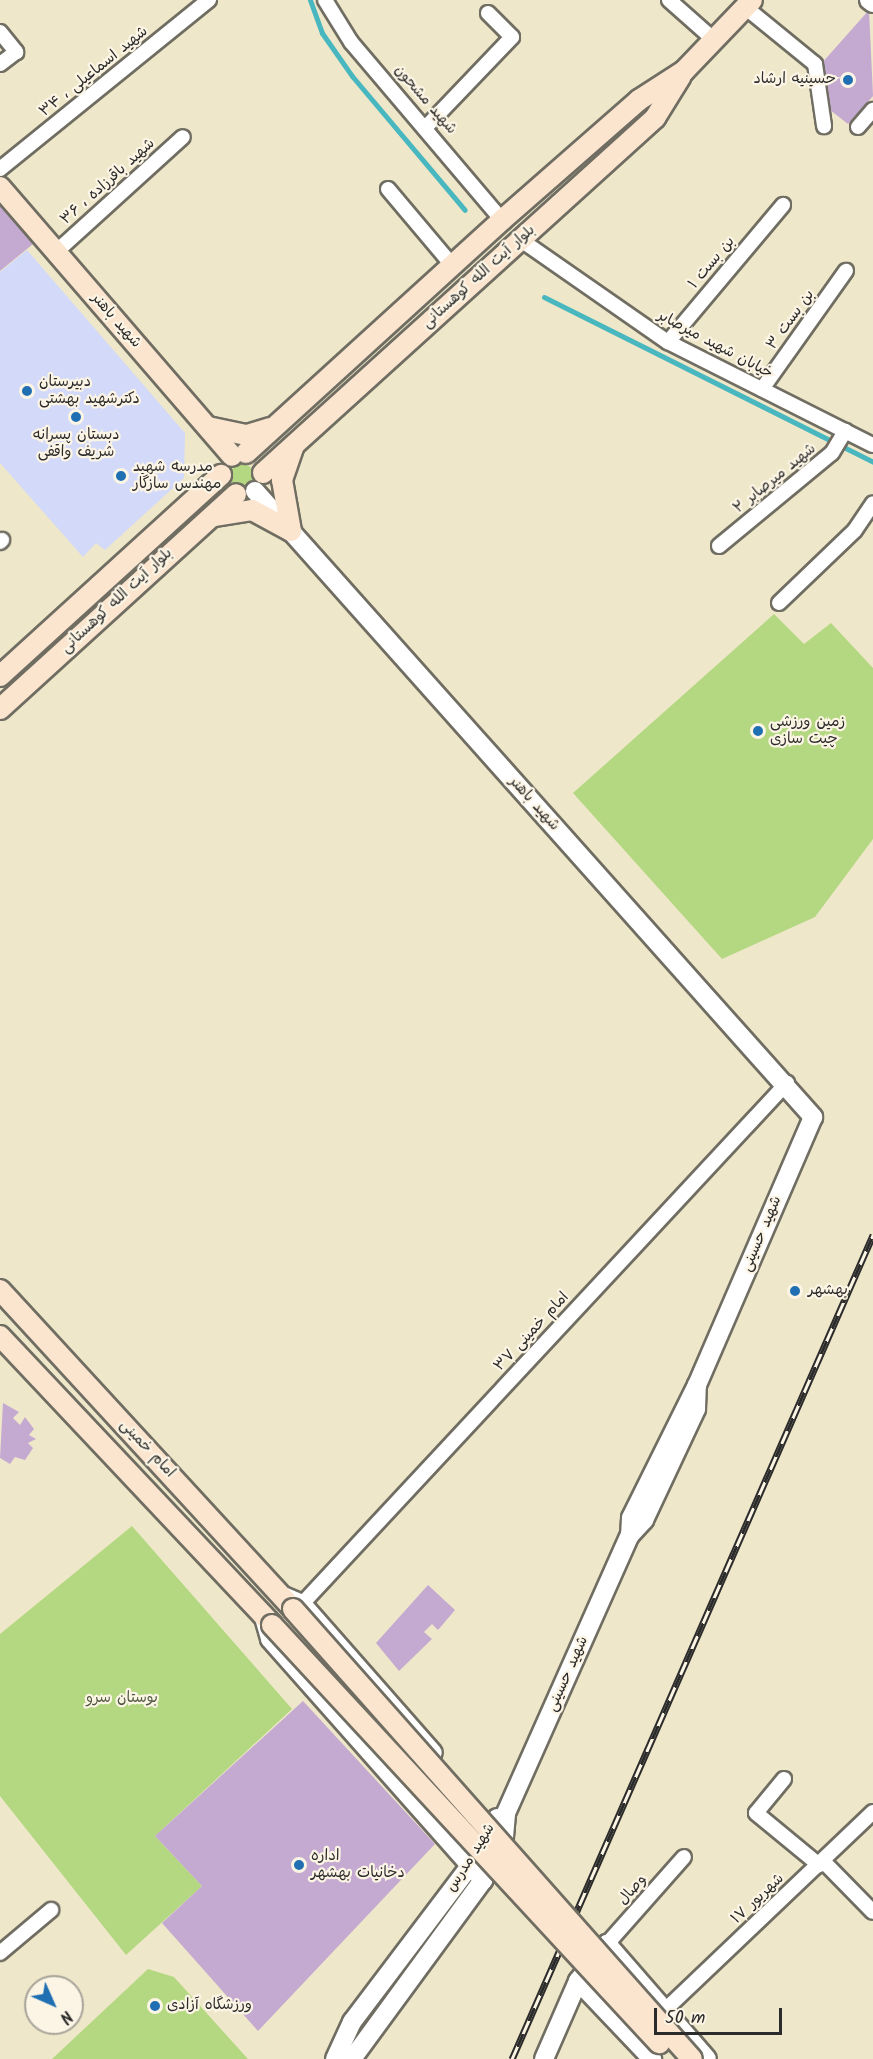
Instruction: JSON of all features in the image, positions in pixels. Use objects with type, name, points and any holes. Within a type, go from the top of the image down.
[{"type":"main road","name":"بلوار آیت الله کوهستانی","points":[[0,709],[208,518],[251,486],[655,118],[684,71],[748,3]]},
{"type":"main road","name":"بلوار آیت الله کوهستانی","points":[[0,676],[221,475],[239,454],[277,424],[502,220],[639,100],[684,71]]},
{"type":"main road","points":[[639,100],[653,103],[655,118]]},
{"type":"main road","name":"شهید باهنر","points":[[0,187],[207,427],[239,454],[258,460],[251,486]]},
{"type":"main road","points":[[207,427],[247,435],[277,424]]},
{"type":"main road","points":[[291,531],[282,480],[295,445]]},
{"type":"main road","points":[[221,475],[251,486]]},
{"type":"main road","points":[[208,518],[252,510],[291,531]]},
{"type":"main road","name":"امام خمینی","points":[[0,1290],[292,1603],[693,2052]]},
{"type":"main road","name":"امام خمینی","points":[[0,1336],[674,2059]]},
{"type":"street","points":[[669,0],[714,40]]},
{"type":"street","points":[[868,0],[873,3]]},
{"type":"street","name":"شهید اسماعیلی ، ۳۴","points":[[0,169],[201,2]]},
{"type":"street","name":"شهید مشحون","points":[[328,2],[502,220]]},
{"type":"street","points":[[748,3],[815,64],[824,126]]},
{"type":"street","points":[[427,126],[512,37],[488,13]]},
{"type":"street","points":[[0,32],[16,52],[0,64]]},
{"type":"street","points":[[858,127],[873,110]]},
{"type":"street","name":"شهید باقرزاده ، ۳۶","points":[[56,252],[183,137]]},
{"type":"street","points":[[388,189],[452,265]]},
{"type":"street","name":"بن بست ۱","points":[[668,342],[783,205]]},
{"type":"street","name":"خیابان شهید میرصابر","points":[[521,240],[668,342],[873,445]]},
{"type":"street","name":"بن بست ۳","points":[[762,389],[846,271]]},
{"type":"street","name":"شهید میرصابر ۲","points":[[719,546],[832,453],[845,431]]},
{"type":"street","name":"شهید باهنر","points":[[251,486],[787,1083],[813,1117]]},
{"type":"street","points":[[779,603],[855,530],[873,503]]},
{"type":"street","name":"امام خمینی ۳۷","points":[[292,1603],[787,1083]]},
{"type":"street","name":"شهید حسینی","points":[[506,1813],[630,1535],[644,1520],[696,1408],[697,1385],[813,1117]]},
{"type":"street","points":[[292,1603],[449,1773],[504,1837]]},
{"type":"street","points":[[267,1620],[270,1639],[416,1800],[483,1880]]},
{"type":"street","points":[[416,1800],[449,1773]]},
{"type":"street","points":[[784,1779],[756,1813],[821,1863],[873,1912]]},
{"type":"street","points":[[429,1816],[462,1788]]},
{"type":"street","name":"۱۷ شهریور","points":[[665,2010],[873,1812]]},
{"type":"street","name":"شهید مدرس","points":[[335,2059],[352,2022],[470,1866],[490,1822],[506,1813]]},
{"type":"street","name":"شهید مدرس","points":[[352,2059],[483,1880],[504,1837],[506,1813]]},
{"type":"street","name":"وصال","points":[[607,1944],[684,1857]]},
{"type":"street","points":[[0,1953],[51,1910]]},
{"type":"street","points":[[544,2059],[578,1981],[607,1944],[665,2010],[693,2052],[707,2059]]},
{"type":"street","points":[[578,1981],[652,2059]]},
{"type":"street","points":[[678,2059],[693,2052]]},
{"type":"shaded area","points":[[27,250],[185,433],[184,478],[105,550],[96,543],[83,557],[0,463],[0,272]]},
{"type":"green space","points":[[242,464],[251,467],[254,476],[251,485],[242,488],[233,485],[230,476],[233,467]]},
{"type":"green space","name":"زمین ورزشی چیت سازی","points":[[774,614],[804,644],[831,623],[873,668],[873,839],[815,917],[722,959],[573,793]]},
{"type":"green space","name":"بوستان سرو","points":[[132,1526],[292,1709],[155,1836],[202,1886],[126,1955],[0,1796],[0,1634]]},
{"type":"green space","name":"ورزشگاه آزادی","points":[[148,1969],[174,1977],[248,2059],[52,2059],[78,2035],[84,2035],[84,2029]]},
{"type":"building","name":"حسینیه ارشاد","points":[[869,10],[873,96],[848,124],[830,110],[821,64]]},
{"type":"building","points":[[0,206],[33,244],[0,271]]},
{"type":"building","points":[[3,1403],[19,1412],[13,1418],[20,1425],[25,1417],[34,1429],[29,1435],[36,1439],[28,1443],[33,1448],[25,1460],[15,1457],[10,1464],[0,1458]]},
{"type":"building","points":[[428,1585],[455,1610],[438,1630],[432,1624],[424,1632],[432,1639],[399,1671],[376,1643]]},
{"type":"building","name":"اداره دخانیات بهشهر","points":[[303,1701],[435,1844],[258,2031],[162,1923],[202,1886],[155,1836]]},
{"type":"waterway","points":[[310,0],[322,33],[352,76],[465,210]]},
{"type":"waterway","points":[[544,297],[873,462]]},
{"type":"railway","points":[[512,2059],[873,1235]]},
{"type":"place","name":"حسینیه ارشاد","points":[[848,80]]},
{"type":"place","name":"دبیرستان دکترشهید بهشتی","points":[[27,391]]},
{"type":"place","name":"دبستان پسرانه شریف واقفی","points":[[76,417]]},
{"type":"place","name":"مدرسه شهید مهندس سازگار","points":[[121,476]]},
{"type":"place","name":"زمین ورزشی چیت سازی","points":[[758,731]]},
{"type":"place","name":"بهشهر","points":[[795,1291]]},
{"type":"place","name":"اداره دخانیات بهشهر","points":[[299,1865]]},
{"type":"place","name":"ورزشگاه آزادی","points":[[155,2006]]}]
